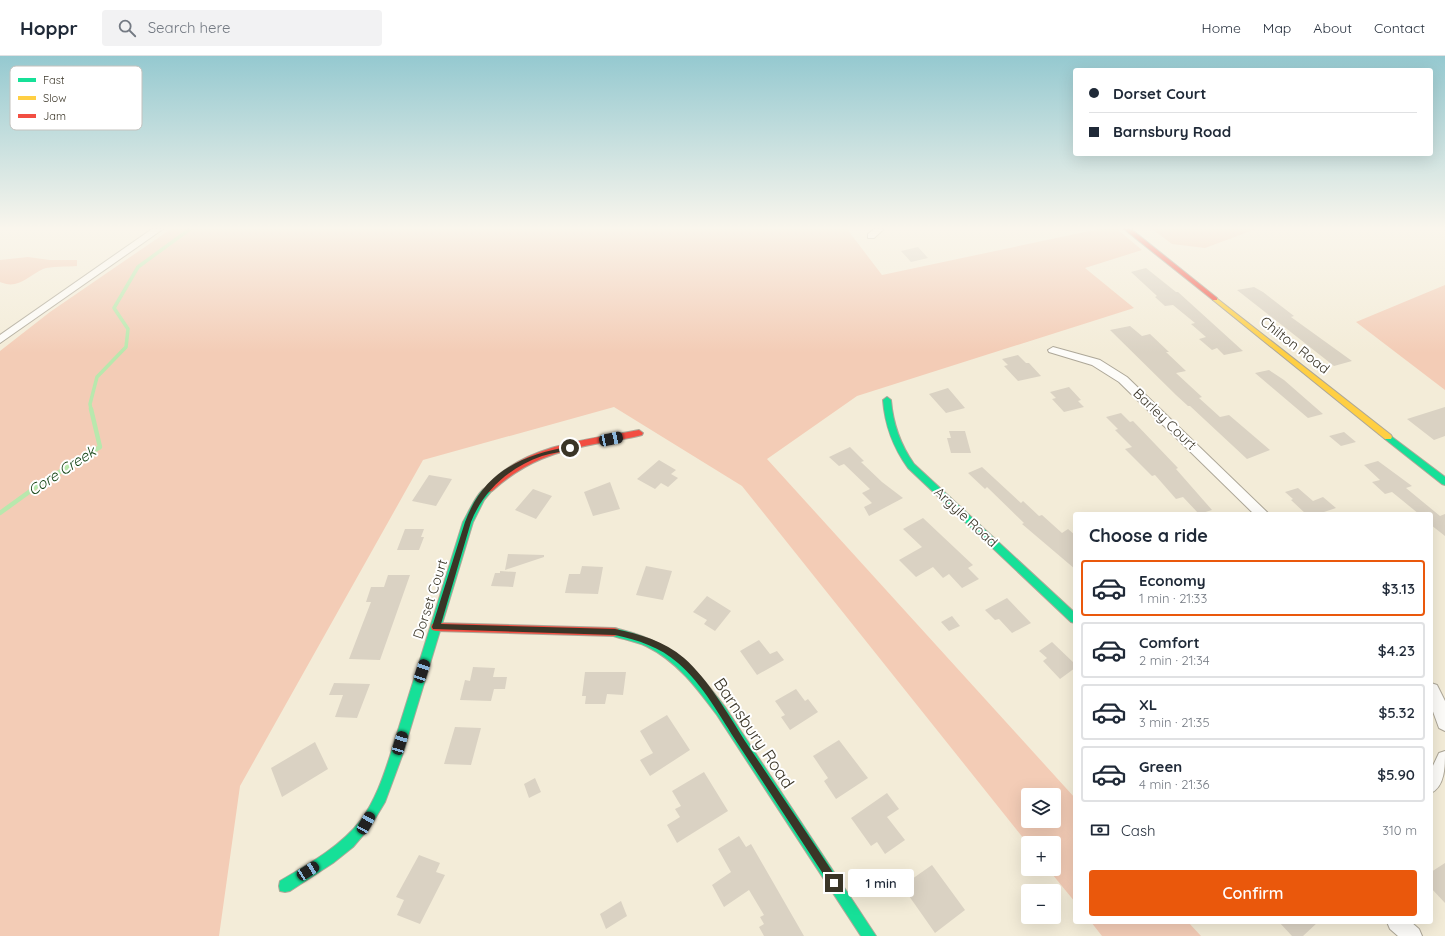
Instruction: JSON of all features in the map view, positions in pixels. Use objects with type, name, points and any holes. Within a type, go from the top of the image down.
[{"type":"street","points":[[0,340],[5,332],[98,270]]},
{"type":"street","name":"Chilton Road","points":[[1179,270],[1445,482]]},
{"type":"street","name":"Barley Court","points":[[1053,350],[1094,360],[1116,373],[1260,512]]},
{"type":"street","name":"Argyle Road","points":[[887,400],[890,434],[898,449],[911,466],[1073,617]]},
{"type":"street","name":"Dorset Court","points":[[285,886],[331,856],[352,839],[366,823],[377,802],[395,758],[472,512],[496,479],[526,460],[542,454],[639,433]]},
{"type":"street","name":"Barnsbury Road","points":[[436,627],[615,632],[635,636],[658,645],[681,660],[696,677],[721,711],[870,936]]},
{"type":"street","points":[[1433,694],[1442,711],[1445,723]]},
{"type":"street","points":[[1433,782],[1442,769],[1445,760]]},
{"type":"street","points":[[1399,924],[1412,936]]},
{"type":"shaded area","points":[[0,270],[41,270],[18,283],[6,284],[0,282]]},
{"type":"shaded area","points":[[111,270],[878,270],[882,275],[905,270],[1088,270],[1134,308],[857,396],[767,459],[1073,796],[1073,900],[1054,876],[1061,876],[1061,836],[1022,836],[742,486],[614,407],[423,460],[240,786],[219,936],[0,936],[0,351],[50,312]]},
{"type":"shaded area","points":[[1445,285],[1445,390],[1356,322]]},
{"type":"shaded area","points":[[1093,924],[1190,924],[1201,936],[1102,936]]},
{"type":"building","points":[[1149,270],[1178,292],[1243,351],[1224,355],[1217,348],[1212,350],[1199,339],[1206,337],[1191,324],[1195,323],[1173,305],[1165,306],[1155,297],[1157,296],[1131,272]]},
{"type":"building","points":[[1254,287],[1263,292],[1294,316],[1291,317],[1352,361],[1334,366],[1237,290]]},
{"type":"building","points":[[1130,326],[1142,336],[1150,334],[1169,352],[1166,352],[1186,371],[1176,373],[1202,397],[1199,398],[1220,417],[1229,415],[1270,450],[1247,459],[1190,406],[1188,406],[1176,395],[1110,330]]},
{"type":"building","points":[[1018,355],[1026,363],[1029,363],[1041,376],[1018,381],[1004,366],[1008,365],[1002,359]]},
{"type":"building","points":[[1269,370],[1284,380],[1323,414],[1308,418],[1255,373]]},
{"type":"building","points":[[1069,387],[1081,400],[1078,401],[1084,407],[1064,412],[1052,399],[1056,398],[1050,392]]},
{"type":"building","points":[[948,388],[965,408],[946,413],[929,394]]},
{"type":"building","points":[[1445,407],[1445,436],[1434,440],[1407,419]]},
{"type":"building","points":[[1121,413],[1130,422],[1133,421],[1178,468],[1176,469],[1212,510],[1197,512],[1183,497],[1176,499],[1155,475],[1152,476],[1125,449],[1132,447],[1115,430],[1118,429],[1106,417]]},
{"type":"building","points":[[949,431],[965,431],[971,453],[951,453],[947,438],[951,438]]},
{"type":"building","points":[[1344,432],[1356,442],[1341,446],[1329,436]]},
{"type":"building","points":[[850,447],[864,461],[861,462],[882,482],[903,498],[869,516],[864,507],[872,503],[862,493],[870,489],[844,464],[839,466],[829,457]]},
{"type":"building","points":[[659,460],[676,470],[671,474],[678,478],[668,487],[661,483],[655,489],[637,479]]},
{"type":"building","points":[[1378,461],[1412,486],[1406,488],[1440,516],[1445,514],[1445,536],[1433,527],[1433,512],[1417,512],[1392,492],[1385,494],[1372,482],[1380,480],[1364,465]]},
{"type":"building","points":[[982,467],[1021,503],[1023,501],[1039,516],[1042,515],[1062,533],[1068,529],[1073,533],[1073,567],[1022,524],[1024,523],[987,487],[985,489],[968,473]]},
{"type":"building","points":[[429,475],[452,479],[436,506],[412,501]]},
{"type":"building","points":[[610,482],[620,509],[593,516],[584,492]]},
{"type":"building","points":[[1298,488],[1313,501],[1323,497],[1336,508],[1324,512],[1304,512],[1285,492]]},
{"type":"building","points":[[533,489],[552,496],[536,519],[515,510]]},
{"type":"building","points":[[923,518],[973,565],[968,568],[979,579],[962,588],[949,574],[943,578],[933,567],[916,577],[899,560],[922,547],[903,529]]},
{"type":"building","points":[[405,529],[424,529],[421,537],[424,537],[419,550],[397,550]]},
{"type":"building","points":[[508,554],[544,555],[544,557],[505,570]]},
{"type":"building","points":[[582,566],[603,567],[598,594],[565,593],[569,574],[580,574]]},
{"type":"building","points":[[646,566],[672,571],[663,600],[636,595]]},
{"type":"building","points":[[500,571],[516,572],[513,587],[491,586],[495,573],[500,573]]},
{"type":"building","points":[[388,575],[410,575],[380,660],[349,659],[371,602],[366,602],[371,587],[384,587]]},
{"type":"building","points":[[707,596],[731,611],[715,631],[704,624],[707,620],[693,612]]},
{"type":"building","points":[[1007,598],[1031,623],[1012,633],[999,619],[995,620],[985,610]]},
{"type":"building","points":[[952,616],[960,626],[949,631],[941,622]]},
{"type":"building","points":[[759,640],[770,654],[777,651],[784,660],[757,675],[740,651]]},
{"type":"building","points":[[1052,642],[1073,662],[1073,669],[1060,679],[1043,661],[1047,658],[1039,651]]},
{"type":"building","points":[[473,667],[495,668],[493,677],[507,677],[505,689],[494,689],[491,701],[460,700],[465,680],[470,681]]},
{"type":"building","points":[[585,672],[626,672],[623,695],[607,694],[605,704],[585,704],[586,696],[582,696]]},
{"type":"building","points":[[334,683],[370,684],[357,718],[335,717],[343,695],[329,695]]},
{"type":"building","points":[[796,689],[805,701],[808,699],[818,712],[790,730],[781,717],[785,715],[775,701]]},
{"type":"building","points":[[667,715],[690,750],[650,776],[640,760],[653,753],[640,731]]},
{"type":"building","points":[[455,727],[481,728],[471,765],[444,764]]},
{"type":"building","points":[[839,740],[868,778],[836,799],[824,781],[828,778],[813,756]]},
{"type":"building","points":[[315,742],[328,769],[282,797],[271,768]]},
{"type":"building","points":[[704,772],[728,811],[677,843],[667,825],[680,817],[675,809],[681,806],[672,791]]},
{"type":"building","points":[[535,778],[541,792],[529,798],[524,784]]},
{"type":"building","points":[[887,793],[899,809],[887,817],[905,840],[885,854],[877,842],[871,846],[851,818]]},
{"type":"building","points":[[739,836],[746,847],[751,844],[804,936],[764,936],[759,927],[764,924],[760,917],[764,915],[749,890],[724,907],[712,885],[731,872],[718,849]]},
{"type":"building","points":[[419,855],[440,863],[436,872],[445,875],[420,924],[397,915],[404,900],[396,897]]},
{"type":"building","points":[[1445,863],[1445,903],[1433,890],[1433,871]]},
{"type":"building","points":[[932,865],[965,910],[935,933],[902,886]]},
{"type":"building","points":[[621,901],[627,916],[606,929],[600,914]]},
{"type":"building","points":[[1281,924],[1316,924],[1303,936],[1292,936]]},
{"type":"waterway","name":"Core Creek","points":[[91,410],[90,404],[97,377],[126,347],[128,329],[114,308],[136,270]]},
{"type":"waterway","name":"Core Creek","points":[[0,513],[40,484],[100,447],[91,409]]},
{"type":"traffic: fast","points":[[887,400],[889,419],[893,435],[911,466],[1073,617]]},
{"type":"traffic: fast","points":[[1388,437],[1445,482]]},
{"type":"traffic: fast","points":[[285,886],[318,866],[349,842],[358,833],[374,811],[396,756],[468,522],[481,498],[489,489]]},
{"type":"traffic: fast","points":[[614,632],[633,637],[663,650],[688,670],[699,682],[721,711],[869,936]]},
{"type":"traffic: slow","points":[[1215,299],[1388,437]]},
{"type":"traffic: jam","points":[[1179,270],[1215,299]]},
{"type":"traffic: jam","points":[[489,489],[504,475],[521,464],[539,456],[579,444],[639,433]]},
{"type":"traffic: jam","points":[[436,627],[614,632]]},
{"type":"route","points":[[570,448],[542,454],[526,460],[506,471],[490,486],[472,512],[468,522],[436,627],[615,632],[635,636],[658,645],[681,660],[696,677],[721,711],[834,883]]}]
